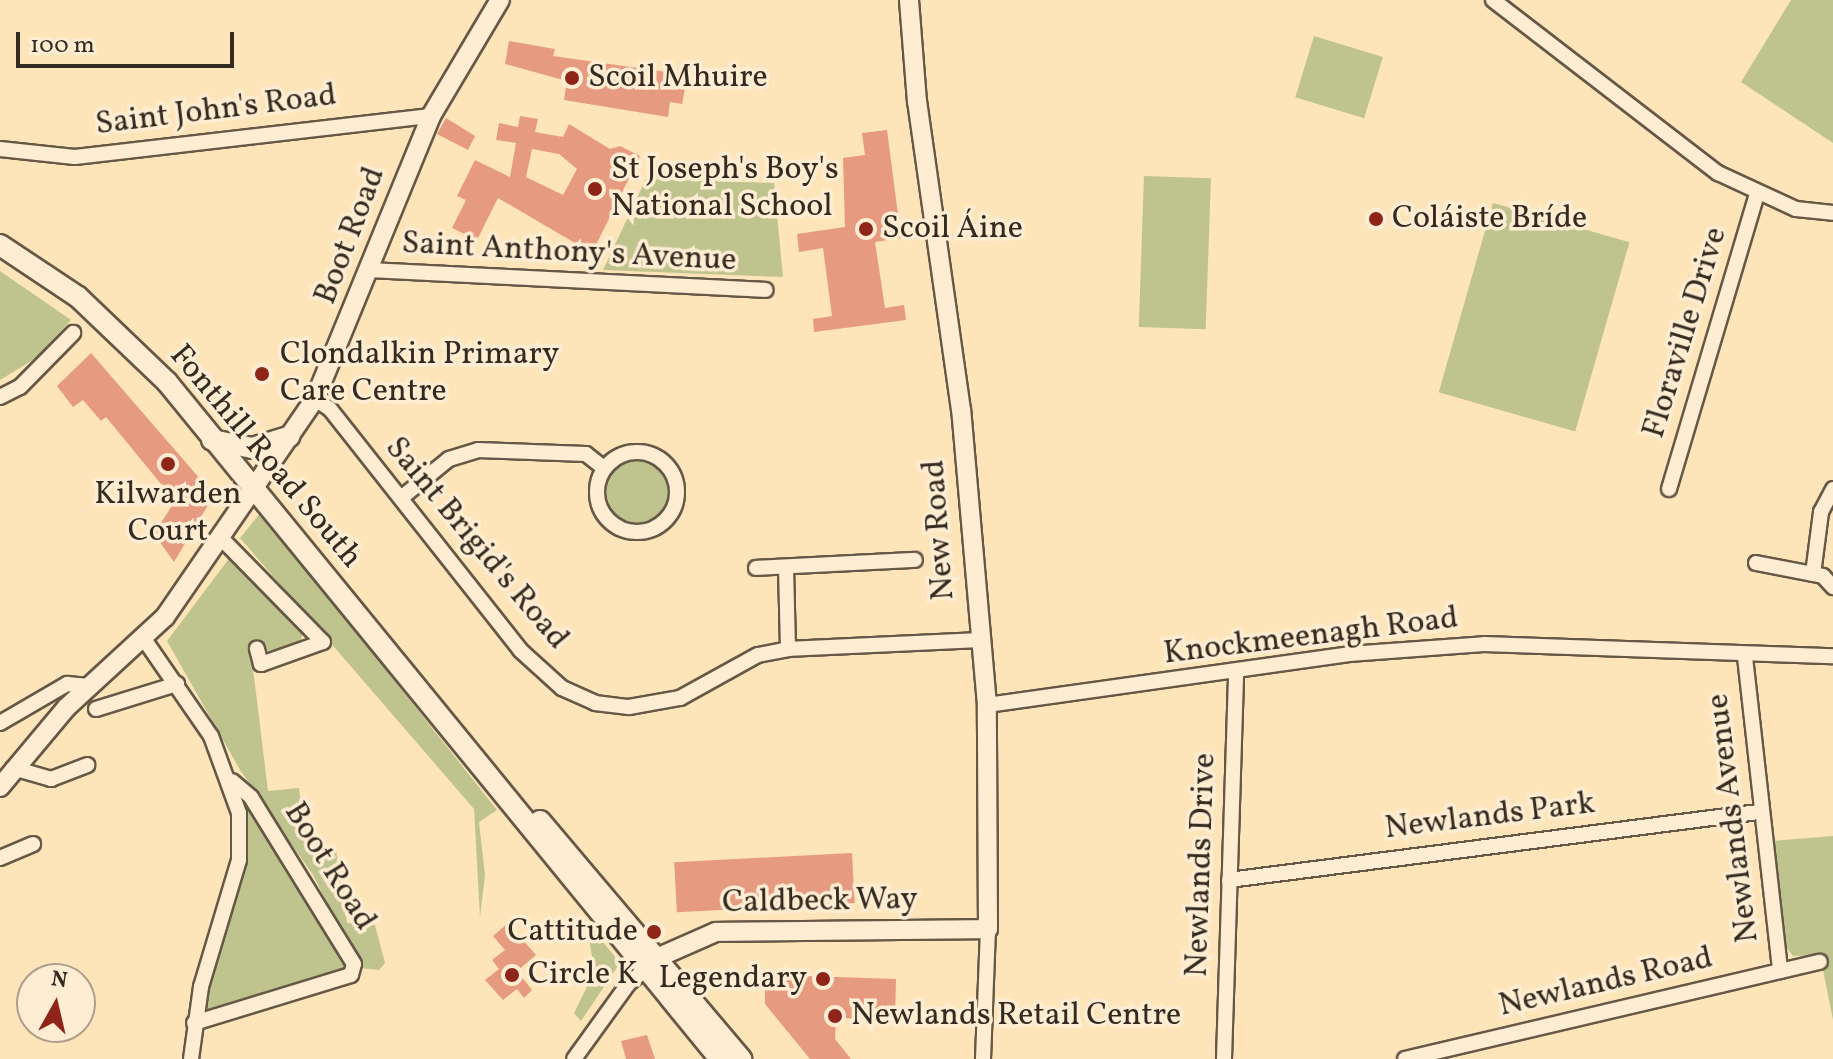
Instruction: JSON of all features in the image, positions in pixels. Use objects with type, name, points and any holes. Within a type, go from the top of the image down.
[{"type":"main road","name":"Fonthill Road South","points":[[0,245],[78,297],[135,347],[457,735],[491,764],[652,963],[720,1059]]},
{"type":"main road","points":[[212,440],[252,448],[289,437]]},
{"type":"main road","name":"Fonthill Road South","points":[[652,963],[741,1059]]},
{"type":"street","name":"Boot Road","points":[[0,787],[13,768],[92,686],[144,639],[222,539],[315,399],[371,270],[431,116],[500,0]]},
{"type":"street","name":"New Road","points":[[909,0],[917,102],[961,410],[987,705],[988,929],[983,1059]]},
{"type":"street","points":[[1493,0],[1589,68],[1687,152],[1757,193],[1796,209],[1833,213]]},
{"type":"street","name":"Saint John's Road","points":[[4,150],[75,157],[431,116]]},
{"type":"street","name":"Floraville Drive","points":[[1669,489],[1757,193]]},
{"type":"street","name":"Saint Anthony's Avenue","points":[[371,270],[765,290]]},
{"type":"street","points":[[0,397],[20,387],[73,333]]},
{"type":"street","name":"Saint Brigid's Road","points":[[315,399],[330,409],[520,650],[562,688],[595,703],[629,707],[680,698],[758,655],[788,649],[979,640]]},
{"type":"street","points":[[401,498],[449,459],[478,450],[586,454],[604,468]]},
{"type":"street","points":[[625,453],[662,460],[676,482],[668,518],[647,531],[612,524],[598,503],[604,468],[625,453]]},
{"type":"street","points":[[1813,574],[1821,512],[1833,489]]},
{"type":"street","points":[[222,539],[241,551],[323,642],[261,664],[257,649]]},
{"type":"street","points":[[756,568],[915,560]]},
{"type":"street","points":[[1756,563],[1813,574],[1833,587]]},
{"type":"street","points":[[786,567],[788,649]]},
{"type":"street","name":"Boot Road","points":[[144,639],[177,684],[232,781],[251,797],[354,964],[351,975],[194,1023]]},
{"type":"street","name":"Knockmeenagh Road","points":[[987,705],[1236,673],[1349,654],[1484,644],[1745,657],[1833,656]]},
{"type":"street","name":"Newlands Avenue","points":[[1745,657],[1758,812],[1780,971]]},
{"type":"street","name":"Newlands Drive","points":[[1224,1059],[1236,673]]},
{"type":"street","points":[[0,723],[67,684],[92,686]]},
{"type":"street","points":[[96,709],[177,684]]},
{"type":"street","points":[[13,768],[51,779],[87,765]]},
{"type":"street","name":"Boot Road","points":[[191,1059],[194,1023],[239,860],[232,781]]},
{"type":"street","name":"Newlands Park","points":[[1229,880],[1758,812]]},
{"type":"street","points":[[0,858],[33,844]]},
{"type":"street","name":"Caldbeck Way","points":[[652,963],[716,932],[988,929]]},
{"type":"street","name":"Newlands Road","points":[[1405,1059],[1820,962]]},
{"type":"street","points":[[574,1059],[652,963]]},
{"type":"green space","points":[[1791,0],[1833,0],[1833,143],[1741,82]]},
{"type":"green space","points":[[1314,36],[1383,57],[1364,118],[1295,97]]},
{"type":"green space","points":[[1144,176],[1211,178],[1206,329],[1139,327]]},
{"type":"green space","points":[[646,179],[774,183],[783,277],[603,270]]},
{"type":"green space","points":[[1493,203],[1629,242],[1575,432],[1439,392]]},
{"type":"green space","points":[[0,271],[71,320],[36,358],[0,380]]},
{"type":"green space","points":[[637,460],[655,466],[663,474],[669,492],[663,510],[655,518],[637,524],[619,518],[611,510],[605,492],[611,474],[619,466]]},
{"type":"green space","points":[[261,512],[497,810],[479,822],[485,875],[480,917],[474,809],[240,538]]},
{"type":"green space","points":[[231,556],[303,634],[298,648],[251,652],[268,791],[299,788],[306,851],[336,850],[347,923],[375,925],[385,963],[379,970],[360,968],[313,875],[240,770],[167,641]]},
{"type":"green space","points":[[244,798],[345,957],[343,968],[199,1017],[245,860]]},
{"type":"green space","points":[[1833,836],[1833,1020],[1820,955],[1793,956],[1783,943],[1773,841]]},
{"type":"green space","points":[[594,931],[620,963],[581,1021],[574,1013],[586,989],[592,956],[588,934]]},
{"type":"building","name":"Scoil Mhuire","points":[[509,41],[555,49],[553,56],[673,73],[672,80],[686,83],[682,104],[670,102],[668,117],[564,100],[567,81],[505,64]]},
{"type":"building","name":"St Joseph's Boy's National School","points":[[520,116],[538,119],[535,132],[563,137],[569,124],[610,149],[620,146],[640,156],[592,253],[498,198],[477,240],[452,228],[466,200],[457,196],[475,160],[510,177],[516,143],[496,140],[499,123],[518,127]],"holes":[[[532,149],[559,154],[577,169],[563,195],[526,177]]]},
{"type":"building","points":[[446,118],[475,136],[468,150],[437,134]]},
{"type":"building","name":"Scoil Áine","points":[[887,130],[901,238],[875,242],[885,308],[904,305],[906,320],[814,332],[813,319],[832,316],[823,248],[799,252],[797,234],[845,227],[843,158],[865,155],[862,133]]},
{"type":"building","name":"Kilwarden Court","points":[[91,353],[214,495],[174,562],[154,534],[175,501],[106,417],[101,421],[83,400],[73,407],[57,386]]},
{"type":"building","points":[[852,853],[855,903],[677,912],[674,862]]},
{"type":"building","points":[[508,923],[536,955],[517,971],[532,990],[524,998],[517,989],[503,1000],[485,980],[499,969],[492,960],[505,950],[493,936]]},
{"type":"building","name":"Newlands Retail Centre","points":[[776,975],[896,979],[895,1019],[836,1018],[835,1039],[851,1059],[810,1059],[765,1004],[765,987]]},
{"type":"building","points":[[647,1035],[655,1059],[626,1059],[621,1041]]},
{"type":"place","name":"Scoil Mhuire","points":[[572,78]]},
{"type":"place","name":"St Joseph's Boy's National School","points":[[595,189]]},
{"type":"place","name":"Coláiste Bríde","points":[[1376,219]]},
{"type":"place","name":"Scoil Áine","points":[[866,229]]},
{"type":"place","name":"Clondalkin Primary Care Centre","points":[[262,374]]},
{"type":"place","name":"Kilwarden Court","points":[[168,464]]},
{"type":"place","name":"Cattitude","points":[[654,932]]},
{"type":"place","name":"Circle K","points":[[512,975]]},
{"type":"place","name":"Legendary","points":[[823,979]]},
{"type":"place","name":"Newlands Retail Centre","points":[[835,1016]]}]
